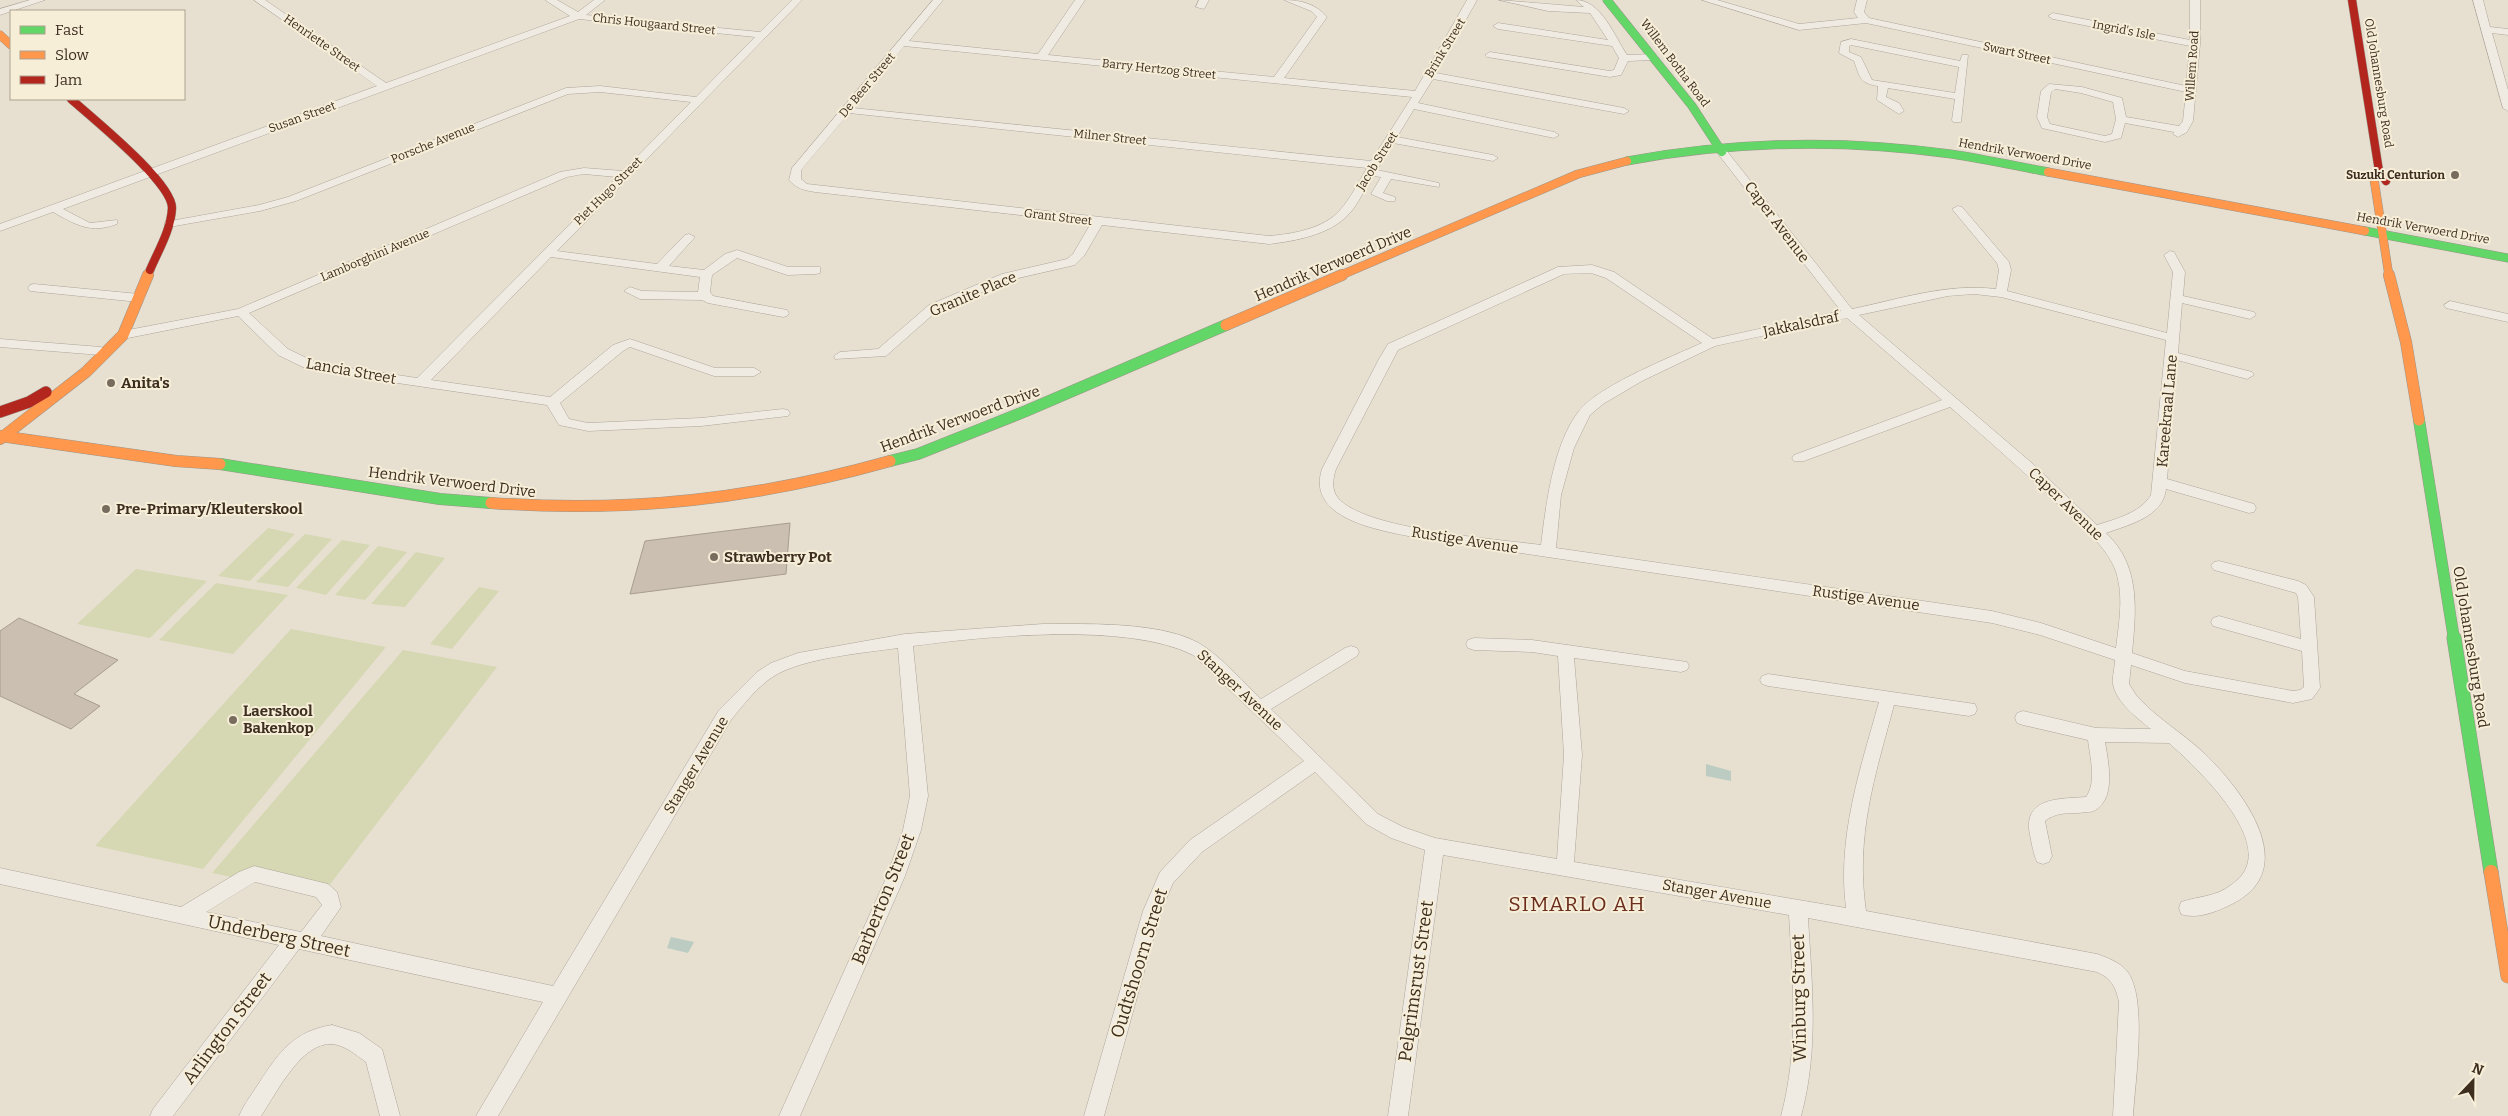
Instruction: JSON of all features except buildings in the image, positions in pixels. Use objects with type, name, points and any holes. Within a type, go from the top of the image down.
[{"type":"main road","name":"Willem Botha Road","points":[[1607,0],[1692,106],[1720,149]]},
{"type":"main road","name":"Old Johannesburg Road","points":[[2352,0],[2379,171],[2374,179],[2404,303],[2403,324],[2508,976]]},
{"type":"main road","points":[[0,35],[10,44]]},
{"type":"main road","points":[[16,427],[86,372],[119,339],[139,298],[169,224],[171,200],[151,172],[72,100]]},
{"type":"main road","points":[[1692,106],[1727,133],[1778,143]]},
{"type":"main road","name":"Hendrik Verwoerd Drive","points":[[1,432],[16,427],[207,462],[440,499],[532,507],[607,507],[698,500],[795,486],[918,454],[1026,412],[1538,193],[1552,185],[1595,169],[1639,159],[1778,143],[1842,143],[1938,152],[2389,240],[2508,266]]},
{"type":"main road","name":"Hendrik Verwoerd Drive","points":[[1720,149],[1817,147],[1941,158],[2062,178],[2389,240],[2508,258]]},
{"type":"main road","points":[[1,432],[50,390],[119,339]]},
{"type":"main road","points":[[0,412],[29,402],[50,390]]},
{"type":"main road","name":"Hendrik Verwoerd Drive","points":[[1,432],[176,461],[207,462]]},
{"type":"street","points":[[0,12],[40,0]]},
{"type":"street","name":"Henriette Street","points":[[259,0],[385,87]]},
{"type":"street","name":"Chris Hougaard Street","points":[[550,0],[578,16],[762,35]]},
{"type":"street","name":"Susan Street","points":[[0,228],[578,16],[600,0]]},
{"type":"street","name":"Piet Hugo Street","points":[[420,382],[797,0]]},
{"type":"street","name":"De Beer Street","points":[[796,170],[938,0]]},
{"type":"street","points":[[1041,58],[1080,0]]},
{"type":"street","points":[[1276,80],[1322,17],[1314,9],[1289,0]]},
{"type":"street","name":"Brink Street","points":[[1417,94],[1430,75],[1472,0]]},
{"type":"street","points":[[1504,0],[1558,9],[1593,10]]},
{"type":"street","points":[[1581,0],[1593,10],[1624,58]]},
{"type":"street","name":"Swart Street","points":[[1706,0],[1803,27],[1866,20],[2192,90]]},
{"type":"street","points":[[1862,0],[1858,10],[1860,16],[1866,20]]},
{"type":"street","points":[[2478,0],[2506,89],[2508,108]]},
{"type":"street","name":"Willem Road","points":[[2121,119],[2180,132],[2188,121],[2195,44],[2192,1]]},
{"type":"street","name":"Ingrid's Isle","points":[[2053,16],[2195,44]]},
{"type":"street","points":[[1498,26],[1615,44]]},
{"type":"street","points":[[2486,29],[2508,32]]},
{"type":"street","points":[[1960,97],[1883,85],[1864,78],[1860,62],[1844,53],[1844,44],[1851,42],[1865,44],[1964,65]]},
{"type":"street","name":"Barry Hertzog Street","points":[[901,43],[1417,94]]},
{"type":"street","points":[[1957,120],[1967,43]]},
{"type":"street","points":[[1490,55],[1610,74],[1617,73],[1620,70],[1624,58]]},
{"type":"street","points":[[1624,58],[1653,57]]},
{"type":"street","points":[[1430,75],[1624,111]]},
{"type":"street","points":[[1883,85],[1881,98],[1895,105],[1900,111]]},
{"type":"street","points":[[2053,86],[2061,86],[2110,96],[2120,102],[2121,119],[2117,136],[2106,139],[2049,128],[2044,124],[2042,117],[2046,91],[2053,86]]},
{"type":"street","name":"Porsche Avenue","points":[[169,224],[260,208],[292,199],[566,91],[600,89],[699,100]]},
{"type":"street","name":"Jacob Street","points":[[1331,222],[1346,212],[1417,94]]},
{"type":"street","points":[[1411,105],[1554,135]]},
{"type":"street","name":"Milner Street","points":[[846,110],[1372,169],[1387,176],[1435,185]]},
{"type":"street","points":[[1391,139],[1493,158]]},
{"type":"street","name":"Caper Avenue","points":[[1720,149],[1850,314],[1953,401],[2096,531],[2115,555],[2123,570],[2127,586],[2121,684],[2126,696],[2206,765],[2232,795],[2245,819],[2258,851],[2255,872],[2236,894],[2211,905],[2188,908]]},
{"type":"street","name":"Grant Street","points":[[796,170],[795,180],[798,184],[815,189],[1269,240],[1292,237],[1331,222]]},
{"type":"street","name":"Lamborghini Avenue","points":[[119,339],[241,312],[554,178],[584,171],[624,174]]},
{"type":"street","points":[[1387,176],[1377,194],[1391,199]]},
{"type":"street","points":[[54,208],[91,228],[102,227],[113,222]]},
{"type":"street","points":[[1958,209],[2003,262],[2005,270],[2001,293]]},
{"type":"street","name":"Granite Place","points":[[840,356],[881,352],[933,308],[1006,277],[1071,262],[1078,256],[1098,222]]},
{"type":"street","points":[[660,268],[689,237]]},
{"type":"street","points":[[546,253],[706,274],[729,257],[737,254],[787,270],[816,270]]},
{"type":"street","name":"Kareekraal Lane","points":[[2096,531],[2147,510],[2154,503],[2160,482],[2178,272],[2170,255]]},
{"type":"street","name":"Rustige Avenue","points":[[1711,344],[1610,275],[1592,269],[1573,269],[1551,274],[1399,343],[1389,352],[1328,472],[1325,486],[1331,499],[1349,514],[1386,526],[1459,540],[1992,617],[2042,629],[2185,677],[2301,697],[2308,694],[2312,688],[2309,647]]},
{"type":"street","points":[[705,296],[706,274]]},
{"type":"street","points":[[34,288],[139,298]]},
{"type":"street","name":"Jakkalsdraf","points":[[1548,552],[1554,495],[1567,448],[1584,413],[1598,401],[1637,378],[1711,344],[1948,292],[1974,290],[2001,293],[2173,338]]},
{"type":"street","points":[[630,291],[640,295],[705,296],[714,301],[783,313]]},
{"type":"street","points":[[2176,298],[2250,315]]},
{"type":"street","points":[[2450,305],[2508,318]]},
{"type":"street","name":"Lancia Street","points":[[241,312],[284,352],[296,360],[327,369],[553,402]]},
{"type":"street","points":[[0,343],[101,351]]},
{"type":"street","points":[[754,372],[714,372],[630,343],[618,348],[553,402],[556,412],[564,422],[588,427],[711,421],[783,412]]},
{"type":"street","points":[[2172,356],[2247,375]]},
{"type":"street","points":[[1799,458],[1953,401]]},
{"type":"street","points":[[2160,482],[2249,508]]},
{"type":"street","points":[[2219,566],[2293,585],[2301,590],[2306,597],[2309,647],[2219,622]]},
{"type":"street","name":"Stanger Avenue","points":[[486,1116],[725,715],[762,675],[793,661],[808,657],[905,640],[964,634],[1070,629],[1160,636],[1199,650],[1316,762],[1372,820],[1397,834],[1435,846],[1857,918],[2105,965],[2122,979],[2127,989],[2123,1116]]},
{"type":"street","name":"Barberton Street","points":[[789,1116],[896,876],[912,830],[919,796],[905,640]]},
{"type":"street","points":[[1474,644],[1532,646],[1681,666]]},
{"type":"street","points":[[1260,708],[1351,652]]},
{"type":"street","points":[[1565,867],[1573,755],[1566,652]]},
{"type":"street","points":[[1768,680],[1968,709]]},
{"type":"street","points":[[1857,918],[1852,862],[1863,791],[1888,698]]},
{"type":"street","points":[[2023,718],[2096,735],[2173,736]]},
{"type":"street","points":[[2043,856],[2036,822],[2041,813],[2048,809],[2091,804],[2095,800],[2100,785],[2096,735]]},
{"type":"street","name":"Oudtshoorn Street","points":[[1094,1116],[1152,911],[1166,878],[1196,846],[1316,762]]},
{"type":"street","name":"Pelgrimsrust Street","points":[[1398,1116],[1435,846]]},
{"type":"street","name":"Arlington Street","points":[[160,1116],[300,941],[332,907],[330,898],[321,890],[254,874],[184,915]]},
{"type":"street","name":"Underberg Street","points":[[0,876],[557,996]]},
{"type":"street","name":"Winburg Street","points":[[1791,1116],[1800,1076],[1803,1041],[1798,908]]},
{"type":"street","points":[[249,1116],[294,1052],[307,1039],[320,1034],[347,1037],[375,1056],[390,1116]]},
{"type":"green space","points":[[268,528],[295,534],[250,581],[218,576]]},
{"type":"green space","points":[[305,534],[332,539],[288,587],[256,582]]},
{"type":"green space","points":[[342,540],[370,545],[326,595],[296,588]]},
{"type":"green space","points":[[378,546],[407,552],[365,600],[335,595]]},
{"type":"green space","points":[[416,552],[445,558],[405,607],[371,604]]},
{"type":"green space","points":[[136,569],[207,581],[150,638],[77,624]]},
{"type":"green space","points":[[216,583],[288,595],[233,654],[159,640]]},
{"type":"green space","points":[[479,587],[499,591],[452,649],[430,644]]},
{"type":"green space","points":[[291,629],[386,647],[203,869],[95,846]]},
{"type":"green space","points":[[403,650],[497,667],[321,896],[212,873]]},
{"type":"shaded area","points":[[1706,764],[1731,771],[1731,781],[1706,776]]},
{"type":"shaded area","points":[[671,937],[694,942],[688,953],[667,948]]},
{"type":"traffic: fast","points":[[1607,0],[1692,106],[1722,152]]},
{"type":"traffic: fast","points":[[1627,161],[1665,154],[1742,145],[1858,145],[1950,154],[2048,172]]},
{"type":"traffic: fast","points":[[2365,231],[2508,258]]},
{"type":"traffic: fast","points":[[890,461],[918,454],[1026,411],[1226,325]]},
{"type":"traffic: fast","points":[[2419,420],[2491,872]]},
{"type":"traffic: fast","points":[[220,464],[440,499],[491,503]]},
{"type":"traffic: slow","points":[[0,35],[10,44]]},
{"type":"traffic: slow","points":[[1226,325],[1578,174],[1627,161]]},
{"type":"traffic: slow","points":[[2379,171],[2374,179],[2388,271],[2406,342],[2419,420]]},
{"type":"traffic: slow","points":[[2048,172],[2365,231]]},
{"type":"traffic: slow","points":[[0,439],[86,372],[123,335],[150,270]]},
{"type":"traffic: slow","points":[[0,436],[176,461],[220,464]]},
{"type":"traffic: slow","points":[[491,503],[529,506],[605,507],[681,502],[757,493],[794,486],[890,461]]},
{"type":"traffic: slow","points":[[2491,872],[2508,976]]},
{"type":"traffic: jam","points":[[2352,0],[2379,171],[2386,181]]},
{"type":"traffic: jam","points":[[72,100],[142,164],[166,191],[171,200],[171,216],[150,270]]},
{"type":"traffic: jam","points":[[0,412],[29,402],[46,392]]},
{"type":"place","name":"Suzuki Centurion","points":[[2455,175]]},
{"type":"place","name":"Anita's","points":[[111,383]]},
{"type":"place","name":"Pre-Primary/Kleuterskool","points":[[106,509]]},
{"type":"place","name":"Strawberry Pot","points":[[714,557]]},
{"type":"place","name":"Laerskool Bakenkop","points":[[233,720]]},
{"type":"district","name":"SIMARLO AH","points":[[1577,904]]}]
